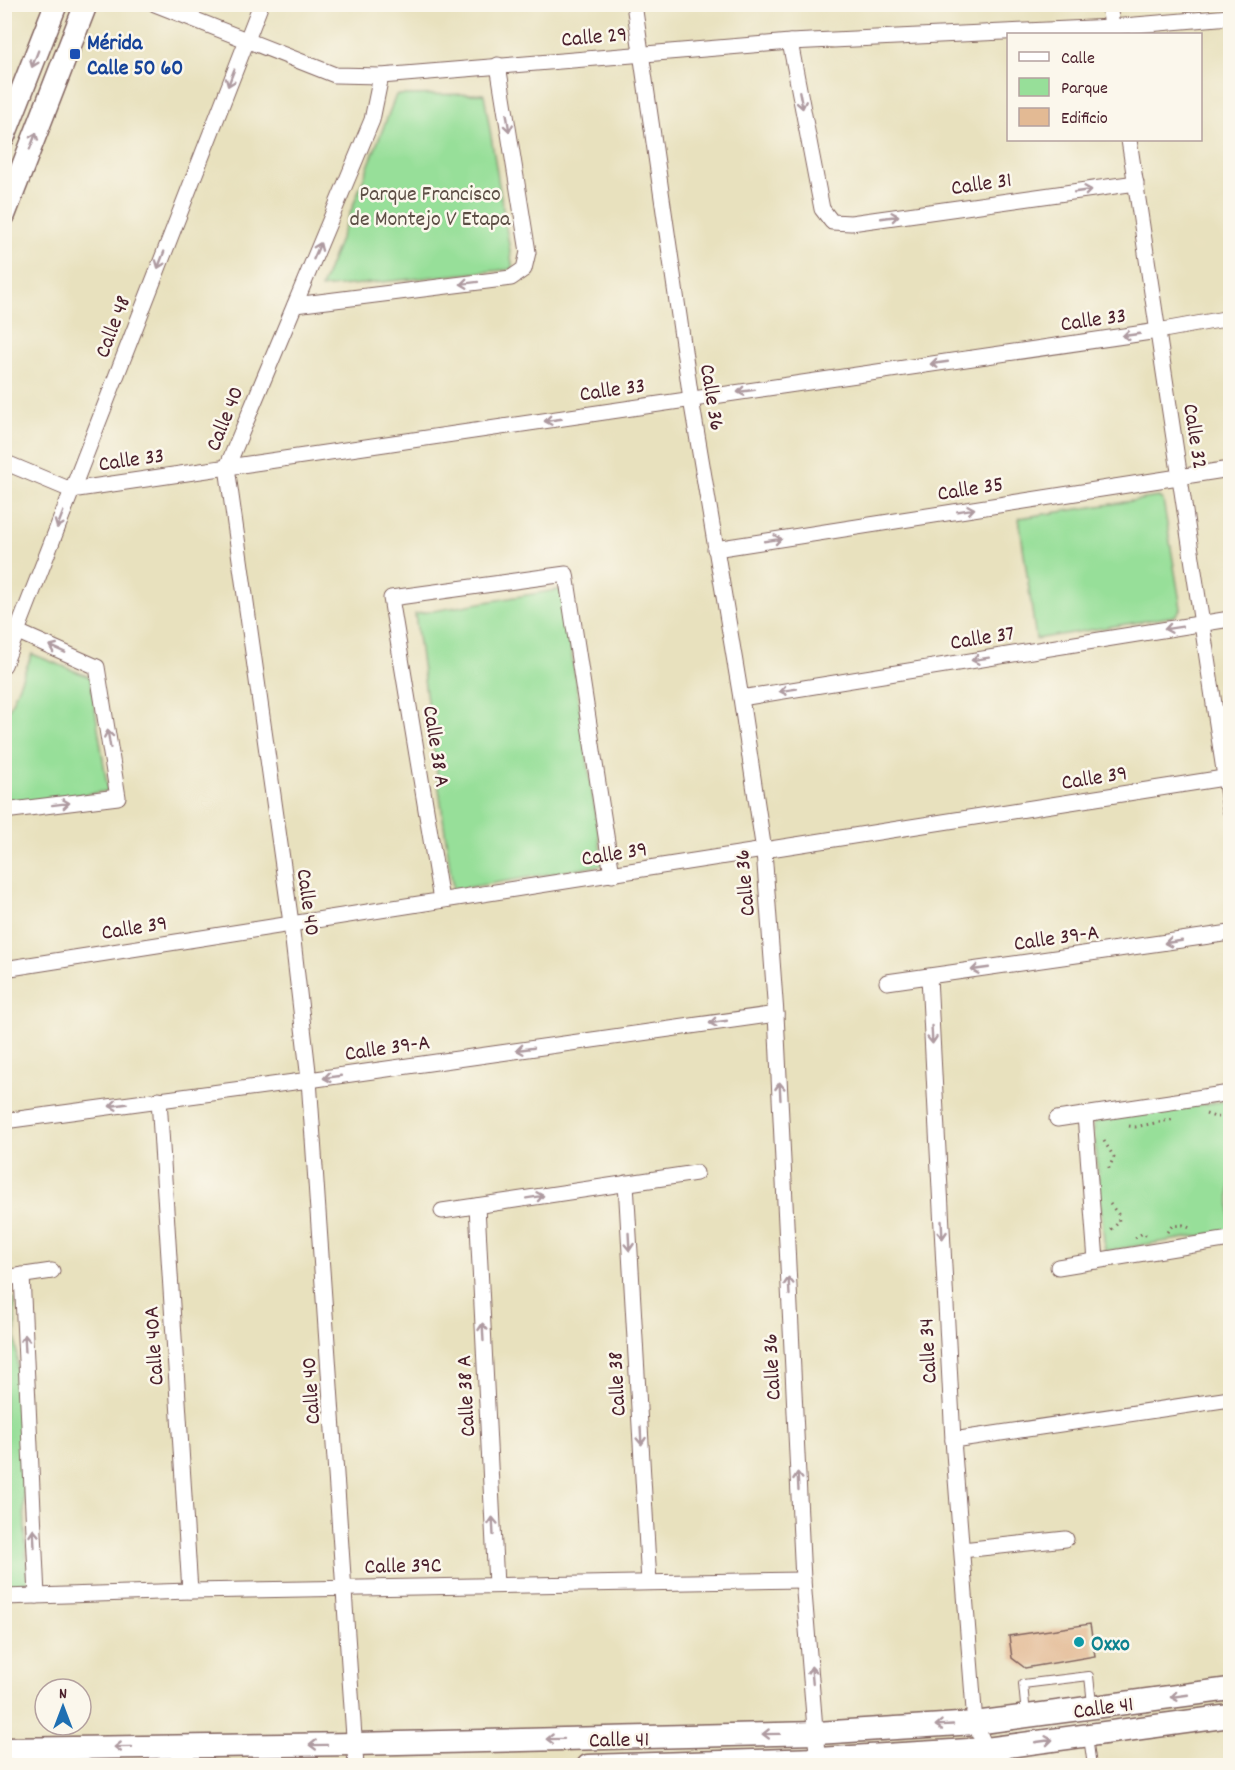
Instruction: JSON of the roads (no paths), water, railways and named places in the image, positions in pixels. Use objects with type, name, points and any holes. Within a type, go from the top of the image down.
[{"type":"main road","points":[[4,136],[56,4]]},
{"type":"main road","points":[[4,215],[86,4]]},
{"type":"main road","name":"Calle 41","points":[[4,1749],[356,1755],[817,1733],[975,1723],[1230,1689]]},
{"type":"main road","name":"Calle 41","points":[[588,1766],[818,1762],[986,1749],[1230,1716]]},
{"type":"street","name":"Calle 29","points":[[155,4],[335,75],[381,76],[790,42],[1007,35]]},
{"type":"street","name":"Calle 48","points":[[4,665],[261,4]]},
{"type":"street","name":"Calle 36","points":[[634,4],[691,399],[764,851],[776,1014],[803,1580],[818,1762]]},
{"type":"street","points":[[1109,4],[1113,31]]},
{"type":"street","name":"Calle 29","points":[[1054,33],[1113,31],[1230,17]]},
{"type":"street","name":"Calle 31","points":[[790,42],[822,209],[832,222],[850,223],[1136,183]]},
{"type":"street","points":[[295,305],[511,278],[525,269],[528,252],[498,66]]},
{"type":"street","name":"Calle 40","points":[[356,1755],[309,1080],[291,923],[227,467],[372,120],[381,76]]},
{"type":"street","name":"Calle 32","points":[[1129,141],[1228,777],[1230,810]]},
{"type":"street","name":"Calle 33","points":[[4,462],[72,490],[1158,331],[1230,318]]},
{"type":"street","name":"Calle 35","points":[[715,549],[1230,469]]},
{"type":"street","name":"Calle 38 A","points":[[441,900],[391,598],[566,574],[612,875]]},
{"type":"street","name":"Calle 37","points":[[741,698],[1230,619]]},
{"type":"street","points":[[4,811],[118,796],[97,666],[18,632]]},
{"type":"street","name":"Calle 39","points":[[4,969],[1228,777]]},
{"type":"street","name":"Calle 39-A","points":[[887,982],[1230,933]]},
{"type":"street","name":"Calle 34","points":[[929,977],[953,1440],[975,1723],[986,1749]]},
{"type":"street","name":"Calle 39-A","points":[[4,1121],[776,1014]]},
{"type":"street","points":[[1057,1119],[1230,1093]]},
{"type":"street","name":"Calle 40A","points":[[159,1099],[190,1590]]},
{"type":"street","points":[[1085,1115],[1096,1261]]},
{"type":"street","points":[[442,1211],[696,1173]]},
{"type":"street","name":"Calle 38","points":[[626,1183],[649,1582]]},
{"type":"street","name":"Calle 38 A","points":[[477,1206],[496,1585]]},
{"type":"street","points":[[1058,1267],[1230,1239]]},
{"type":"street","points":[[4,1278],[52,1271]]},
{"type":"street","points":[[22,1275],[37,1596]]},
{"type":"street","points":[[953,1440],[1230,1399]]},
{"type":"street","points":[[962,1550],[1066,1539]]},
{"type":"street","name":"Calle 39C","points":[[4,1597],[190,1590],[803,1580]]},
{"type":"street","points":[[986,1749],[1008,1766]]},
{"type":"lane","points":[[1026,1716],[1023,1683],[1089,1676],[1092,1707]]},
{"type":"lane","points":[[1088,1735],[1092,1766]]},
{"type":"place","name":"Mérida Calle 50 60","points":[[75,54]]},
{"type":"place","name":"Oxxo","points":[[1079,1642]]},
{"type":"park label","name":"Parque Francisco de Montejo V Etapa","points":[[430,204]]}]
